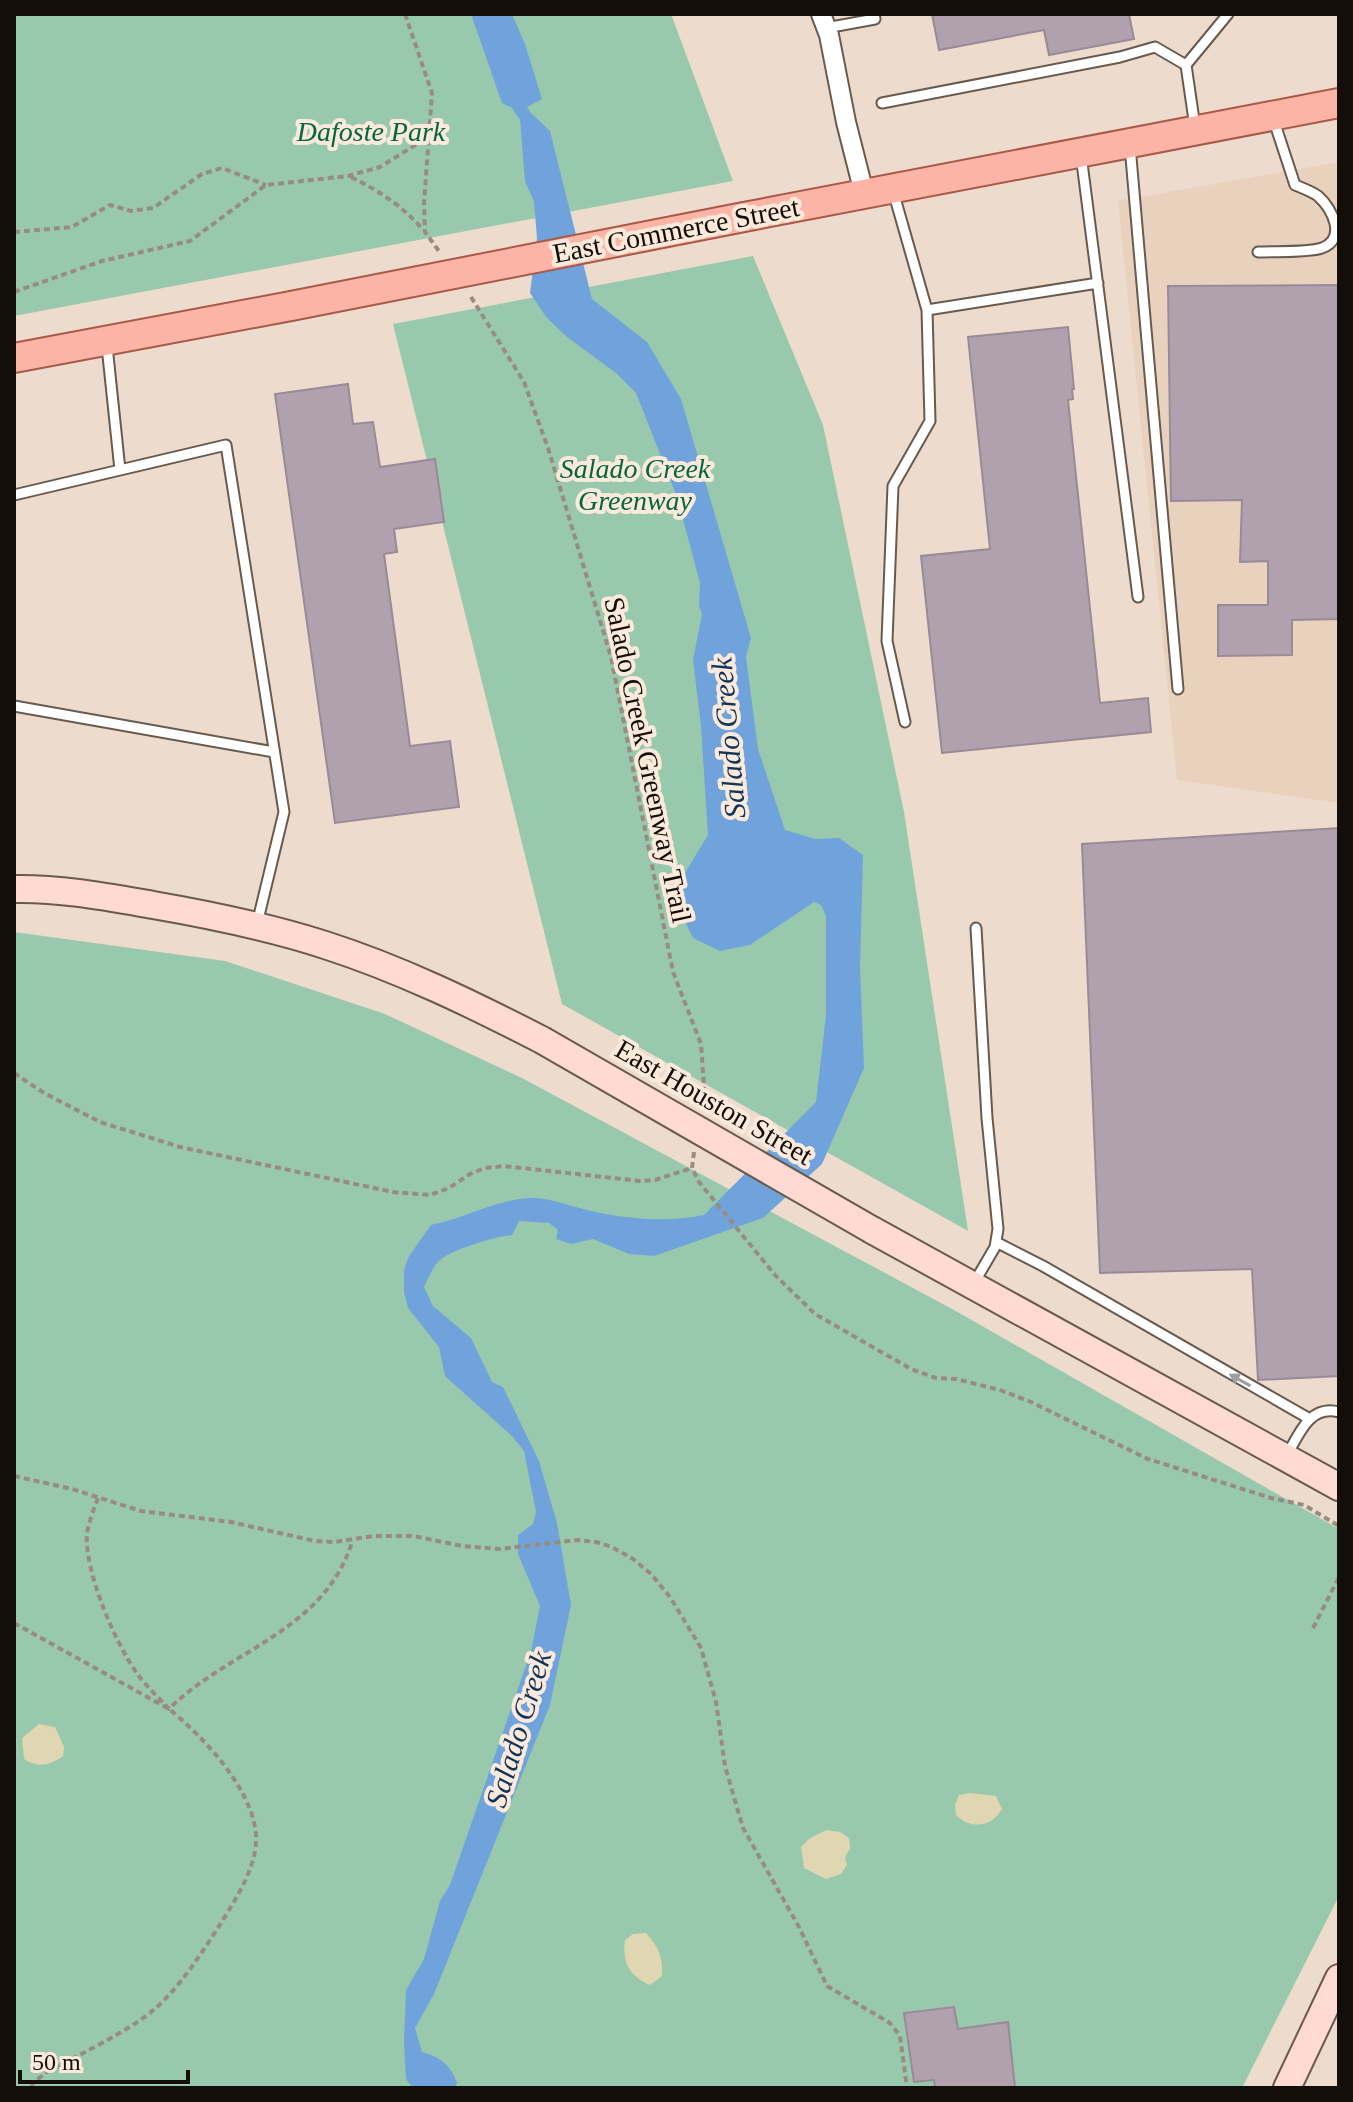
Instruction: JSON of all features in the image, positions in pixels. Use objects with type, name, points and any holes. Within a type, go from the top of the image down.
[{"type":"main road","name":"East Commerce Street","points":[[14,358],[1339,103]]},
{"type":"main road","name":"East Houston Street","points":[[14,889],[38,888],[115,898],[212,915],[325,945],[419,981],[542,1040],[872,1230],[1339,1487]]},
{"type":"main road","points":[[1287,2088],[1339,1978]]},
{"type":"street","points":[[823,21],[864,193]]},
{"type":"lane","points":[[823,21],[875,19],[874,14]]},
{"type":"lane","points":[[1195,130],[1186,65],[1228,14]]},
{"type":"lane","points":[[882,103],[1120,57],[1155,47],[1186,65]]},
{"type":"lane","points":[[1258,252],[1321,248],[1333,241],[1337,232],[1333,217],[1319,197],[1295,185],[1272,115]]},
{"type":"lane","points":[[1129,143],[1178,689]]},
{"type":"lane","points":[[1080,152],[1138,597]]},
{"type":"lane","points":[[892,188],[927,310],[930,421],[893,486],[887,641],[905,722]]},
{"type":"lane","points":[[927,310],[1098,283]]},
{"type":"lane","points":[[106,341],[120,470]]},
{"type":"lane","points":[[14,495],[226,445],[284,812],[257,927]]},
{"type":"lane","points":[[14,706],[274,752]]},
{"type":"lane","points":[[972,1286],[996,1242],[998,1229],[988,1126],[976,928]]},
{"type":"lane","points":[[996,1242],[1308,1418]]},
{"type":"lane","points":[[1285,1458],[1308,1418],[1330,1410],[1339,1412]]},
{"type":"path","points":[[405,14],[432,93],[424,203],[425,232]]},
{"type":"path","points":[[14,232],[72,227],[110,205],[131,211],[153,208],[202,174],[222,168],[266,185],[348,176],[380,167],[430,136]]},
{"type":"path","points":[[348,176],[373,188],[407,211],[443,256]]},
{"type":"path","points":[[14,292],[102,261],[190,241],[266,185]]},
{"type":"path","name":"Salado Creek Greenway Trail","points":[[469,293],[524,382],[548,448],[611,657],[673,972],[701,1044],[704,1087],[699,1118]]},
{"type":"path","points":[[14,1073],[44,1093],[100,1122],[180,1147],[393,1192],[430,1195],[485,1168],[504,1166],[640,1181],[655,1180],[692,1168]]},
{"type":"path","points":[[694,1149],[692,1168],[708,1192],[789,1291],[815,1314],[911,1369],[936,1378],[976,1383],[1010,1394],[1148,1459],[1271,1498],[1304,1505],[1339,1526]]},
{"type":"path","points":[[14,1476],[47,1482],[141,1511],[231,1522],[315,1541],[413,1536],[462,1546],[500,1549],[577,1540],[604,1544],[633,1559],[651,1574],[701,1648],[709,1675],[725,1766],[743,1828],[799,1927],[827,1986],[890,2023],[900,2036],[907,2088]]},
{"type":"path","points":[[31,2088],[47,2072],[155,2009],[188,1974],[231,1906],[256,1844],[250,1809],[221,1762],[138,1675],[123,1653],[97,1588],[88,1554],[87,1534],[98,1498]]},
{"type":"path","points":[[169,1709],[186,1692],[265,1643],[306,1613],[345,1563],[352,1541]]},
{"type":"path","points":[[1313,1628],[1339,1577]]},
{"type":"path","points":[[14,1623],[169,1709]]},
{"type":"shaded area","points":[[1339,162],[1339,803],[1177,780],[1118,201]]},
{"type":"green space","name":"Dafoste Park","points":[[14,14],[671,14],[733,181],[14,316]]},
{"type":"green space","name":"Salado Creek Greenway","points":[[753,256],[823,425],[904,812],[968,1231],[562,1004],[393,324]]},
{"type":"green space","points":[[14,932],[225,961],[385,1014],[522,1078],[954,1310],[1339,1529],[1339,1896],[1242,2088],[14,2088]]},
{"type":"sand","points":[[39,1724],[55,1727],[64,1747],[63,1756],[44,1765],[24,1759],[22,1738]]},
{"type":"sand","points":[[959,1795],[996,1796],[1002,1809],[987,1823],[975,1824],[962,1820],[956,1815],[955,1805]]},
{"type":"sand","points":[[826,1830],[840,1832],[849,1838],[850,1848],[845,1858],[847,1865],[841,1874],[826,1879],[804,1868],[801,1847]]},
{"type":"sand","points":[[646,1933],[657,1948],[662,1964],[662,1976],[650,1985],[632,1973],[625,1955],[625,1940],[633,1934]]},
{"type":"water","name":"Salado Creek","points":[[471,14],[512,14],[542,99],[527,107],[550,131],[592,299],[647,342],[681,399],[751,638],[746,657],[758,749],[785,830],[815,839],[839,838],[863,855],[860,967],[864,1068],[822,1164],[763,1218],[654,1256],[629,1254],[593,1239],[571,1244],[556,1239],[558,1230],[549,1223],[519,1221],[512,1235],[475,1244],[440,1260],[424,1287],[433,1306],[471,1338],[492,1382],[503,1387],[539,1461],[557,1523],[571,1605],[550,1705],[434,1994],[415,2028],[422,2052],[444,2063],[457,2083],[455,2088],[413,2088],[406,2079],[406,1990],[424,1959],[440,1901],[450,1885],[531,1651],[540,1606],[518,1554],[518,1535],[533,1524],[536,1512],[524,1451],[513,1437],[445,1376],[439,1347],[408,1308],[404,1270],[409,1256],[431,1225],[519,1199],[546,1199],[631,1218],[675,1219],[704,1215],[816,1102],[826,1015],[826,916],[821,905],[814,902],[750,945],[720,951],[693,938],[681,913],[683,876],[708,835],[693,660],[702,614],[699,606],[700,583],[677,497],[636,393],[616,373],[567,337],[547,318],[530,293],[537,238],[534,202],[525,181],[520,120],[512,108],[502,103]]},
{"type":"building","points":[[932,14],[1129,14],[1134,39],[1049,55],[1044,30],[939,50]]},
{"type":"building","points":[[1339,285],[1339,619],[1292,620],[1292,655],[1218,656],[1218,605],[1268,605],[1268,561],[1240,562],[1242,500],[1171,501],[1168,286]]},
{"type":"building","points":[[1068,327],[1074,389],[1073,399],[1068,400],[1100,703],[1148,698],[1151,732],[942,753],[921,556],[990,549],[968,337]]},
{"type":"building","points":[[348,384],[353,424],[373,422],[380,467],[435,459],[444,522],[394,529],[397,552],[384,554],[410,746],[450,741],[459,807],[335,823],[275,394]]},
{"type":"building","points":[[1339,828],[1339,1376],[1258,1380],[1252,1269],[1100,1273],[1082,844]]},
{"type":"building","points":[[954,2007],[958,2029],[1008,2022],[1015,2088],[935,2088],[934,2080],[914,2082],[904,2013]]}]
